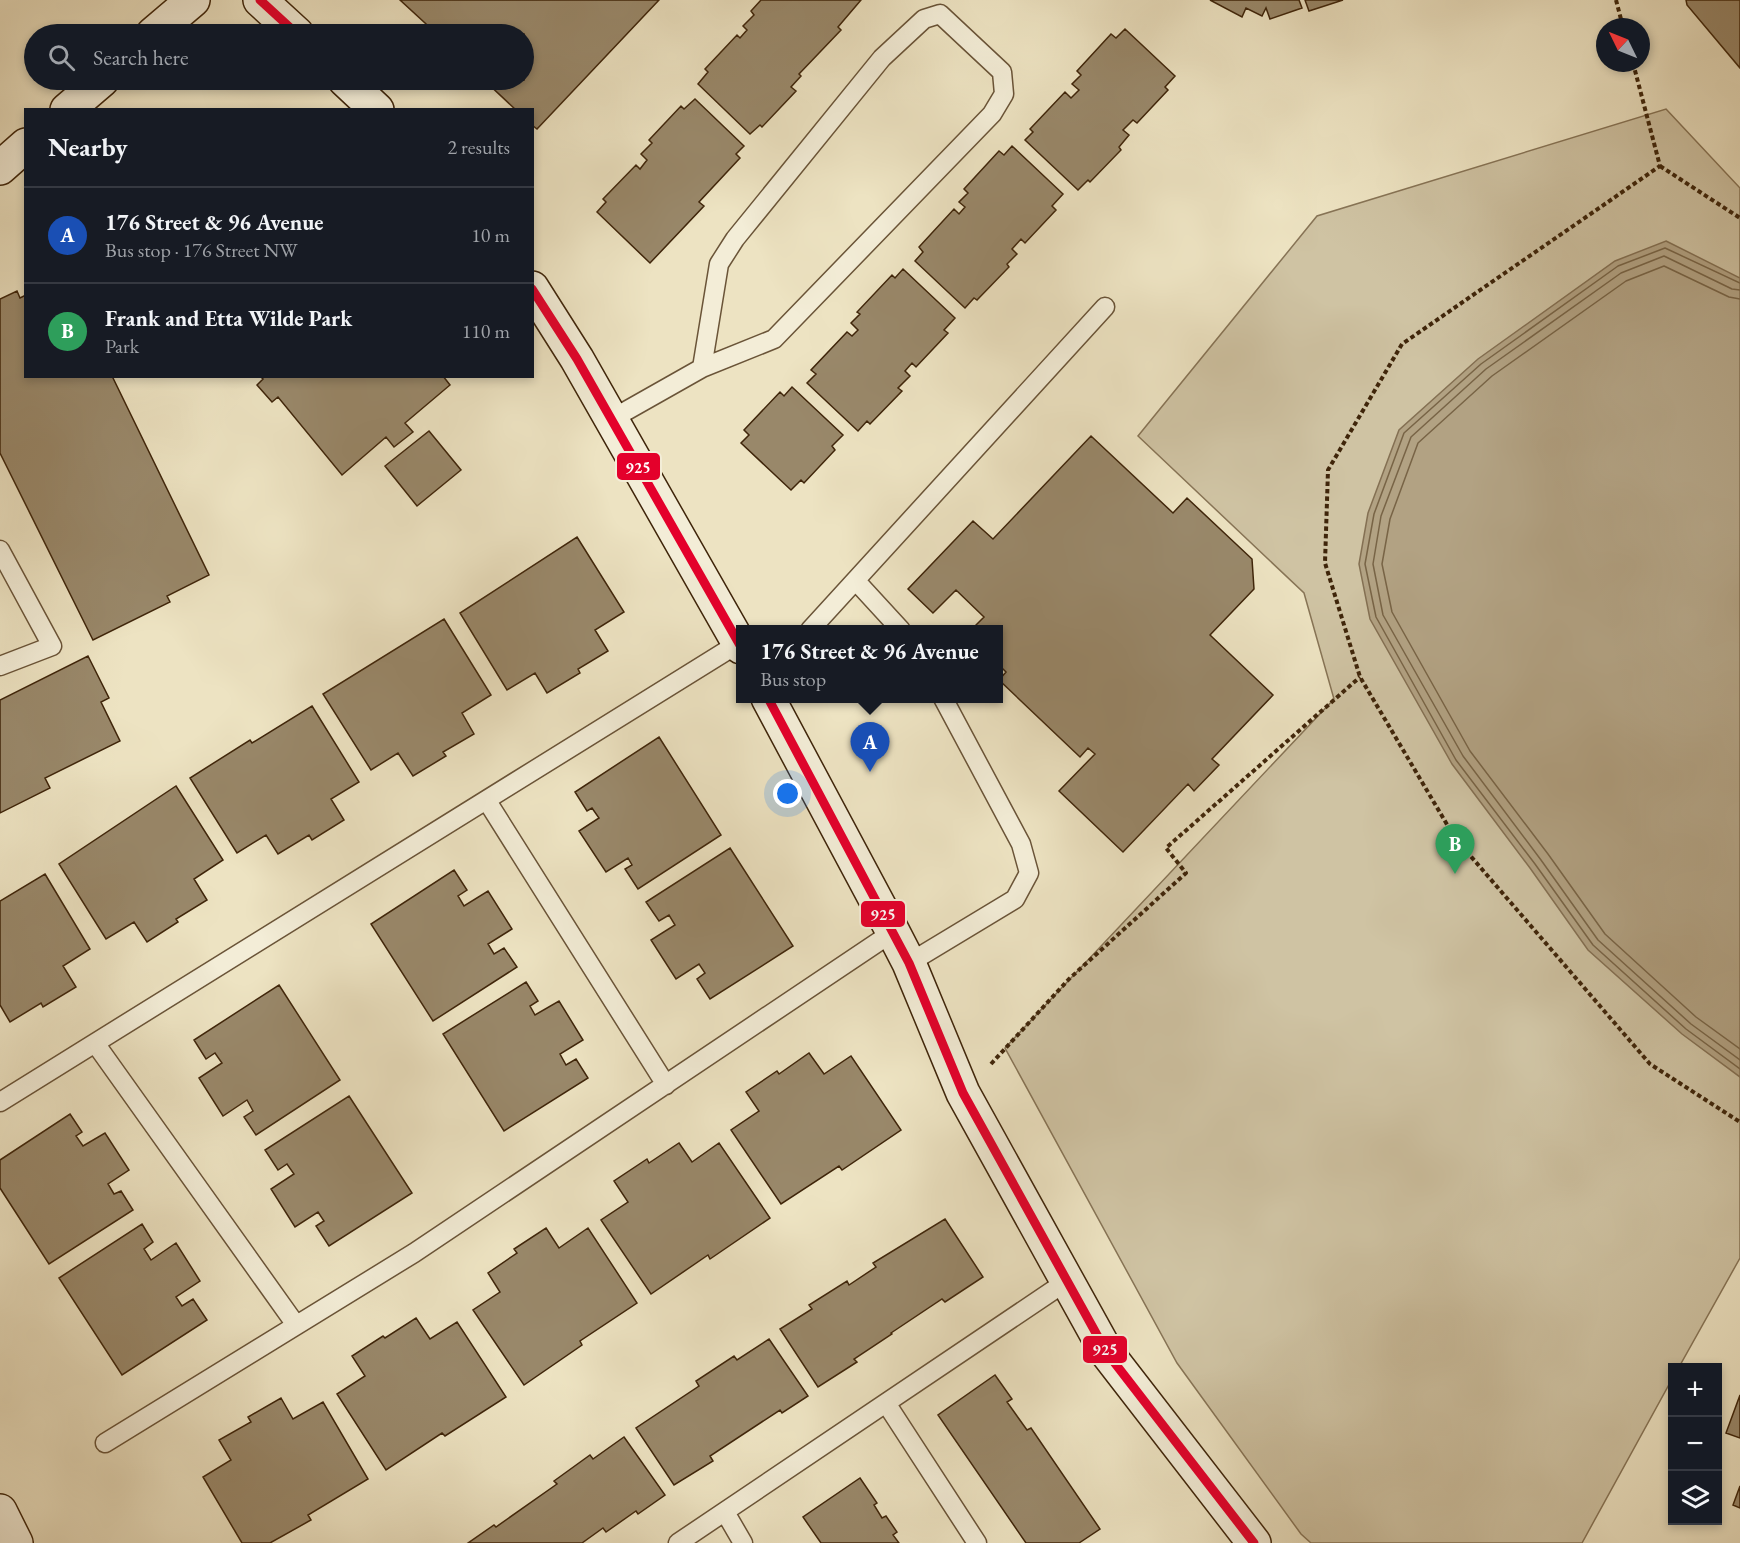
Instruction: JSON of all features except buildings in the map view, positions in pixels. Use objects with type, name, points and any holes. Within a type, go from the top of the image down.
[{"type":"street","points":[[165,24],[193,0]]},
{"type":"street","points":[[260,0],[286,24]]},
{"type":"street","points":[[69,108],[90,90]]},
{"type":"street","points":[[356,90],[375,108]]},
{"type":"street","points":[[0,168],[24,148]]},
{"type":"street","points":[[534,291],[577,359],[736,638]]},
{"type":"street","points":[[770,703],[894,932],[963,1093],[1107,1353],[1254,1543]]},
{"type":"street","points":[[0,1511],[16,1543]]},
{"type":"lane","points":[[610,420],[702,368],[774,339],[992,114],[1004,94],[1002,72],[940,14],[924,19],[882,58],[735,239],[719,264],[702,368]]},
{"type":"lane","points":[[815,625],[1105,307]]},
{"type":"lane","points":[[0,550],[52,646],[0,666]]},
{"type":"lane","points":[[856,581],[896,625]]},
{"type":"lane","points":[[0,1102],[736,647]]},
{"type":"lane","points":[[909,963],[1015,899],[1029,873],[1021,844],[946,703]]},
{"type":"lane","points":[[487,801],[666,1085]]},
{"type":"lane","points":[[105,1443],[414,1253],[894,932]]},
{"type":"lane","points":[[95,1043],[296,1326]]},
{"type":"lane","points":[[678,1543],[1067,1281]]},
{"type":"lane","points":[[886,1403],[977,1543]]},
{"type":"lane","points":[[725,1512],[743,1543]]},
{"type":"path","points":[[1616,0],[1621,18]]},
{"type":"path","points":[[1635,72],[1660,166],[1740,218]]},
{"type":"path","points":[[1660,166],[1402,344],[1328,470],[1326,563],[1360,677],[1455,838],[1650,1064],[1740,1122]]},
{"type":"path","points":[[963,1093],[1069,979],[1186,873],[1166,848],[1360,677]]},
{"type":"shaded area","points":[[1666,109],[1740,188],[1740,1258],[1681,1363],[1668,1363],[1668,1386],[1582,1543],[1311,1543],[1301,1534],[1177,1363],[1005,1048],[1334,699],[1304,593],[1138,436],[1317,216]]},
{"type":"water","points":[[1666,241],[1740,278],[1740,1077],[1682,1034],[1588,950],[1452,764],[1370,619],[1359,564],[1368,513],[1399,430],[1478,359],[1615,261]]},
{"type":"transit line","name":"925","points":[[260,0],[286,24]]},
{"type":"transit line","name":"925","points":[[534,292],[577,359],[736,638]]},
{"type":"transit line","name":"925","points":[[771,703],[909,963],[963,1093],[1107,1353],[1254,1543]]},
{"type":"place","name":"176 Street & 96 Avenue","points":[[870,772]]},
{"type":"place","name":"Frank and Etta Wilde Park","points":[[1455,874]]}]
